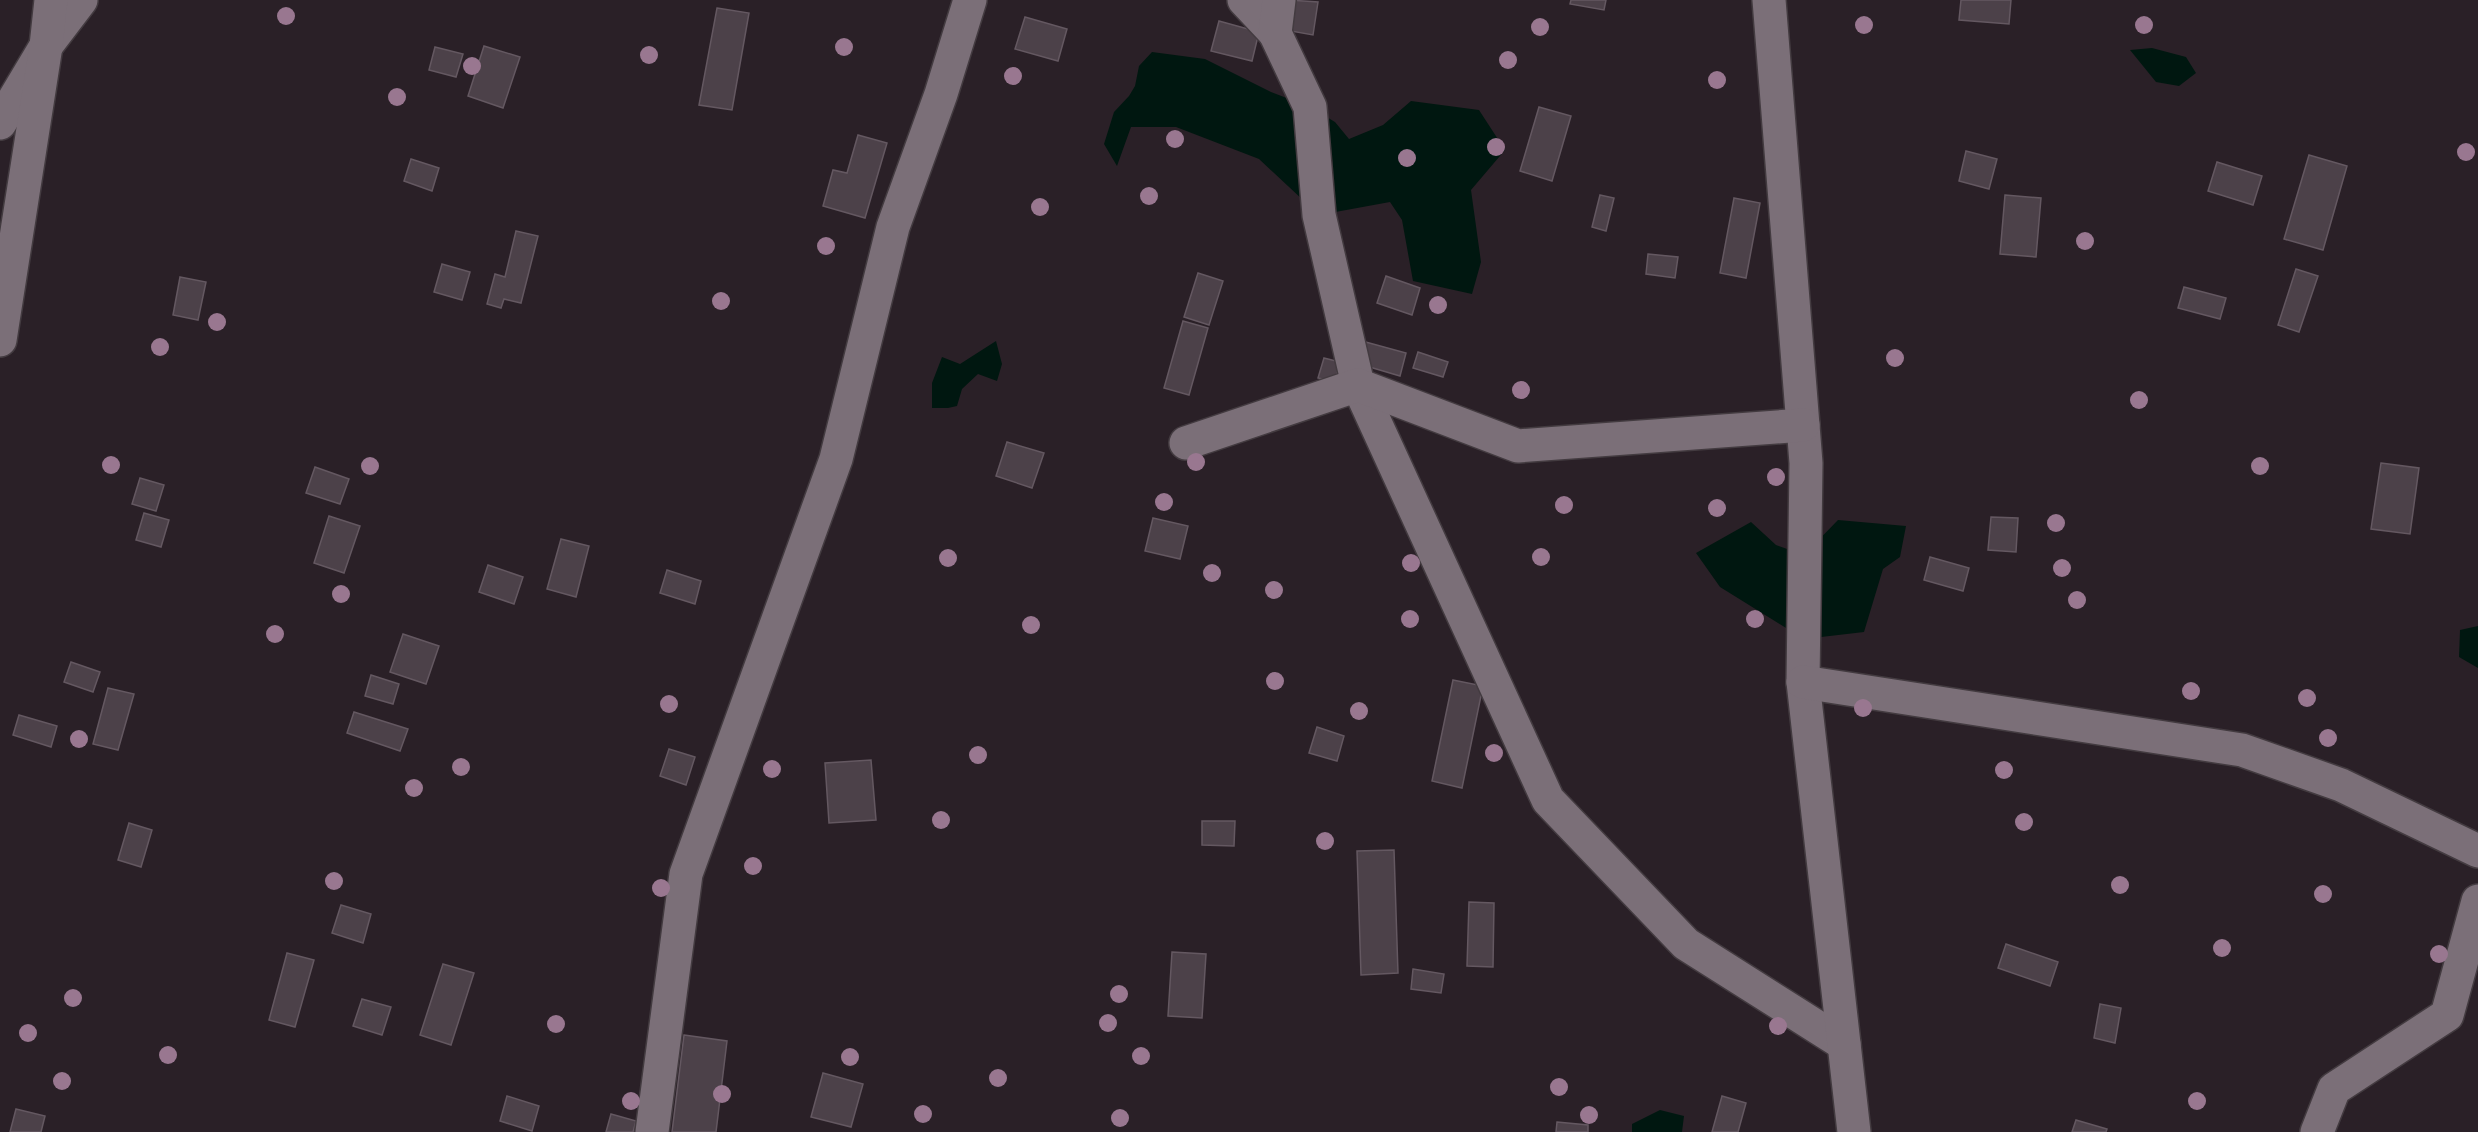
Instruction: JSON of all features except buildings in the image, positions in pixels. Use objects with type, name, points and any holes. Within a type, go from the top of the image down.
[{"type":"street","points":[[0,340],[46,46],[51,0]]},
{"type":"street","points":[[0,123],[46,46],[81,0]]},
{"type":"street","points":[[652,1132],[686,874],[836,459],[893,227],[941,93],[970,0]]},
{"type":"street","points":[[1244,0],[1275,33],[1310,107],[1319,215],[1358,385],[1548,800],[1686,944],[1844,1044]]},
{"type":"street","points":[[1275,33],[1279,0]]},
{"type":"street","points":[[1769,0],[1806,463],[1803,682],[1854,1132]]},
{"type":"street","points":[[1186,443],[1358,385],[1518,446],[1803,425]]},
{"type":"street","points":[[1803,682],[2242,750],[2341,785],[2478,851]]},
{"type":"street","points":[[2317,1132],[2334,1089],[2447,1016],[2478,901]]},
{"type":"shaded area","points":[[2152,48],[2186,57],[2196,73],[2179,86],[2156,82],[2130,50]]},
{"type":"shaded area","points":[[1152,52],[1205,59],[1271,92],[1310,107],[1335,122],[1349,139],[1383,125],[1411,101],[1479,110],[1505,150],[1471,190],[1481,262],[1472,294],[1413,281],[1402,220],[1390,202],[1319,215],[1259,159],[1176,127],[1131,127],[1117,166],[1104,144],[1114,112],[1129,96],[1135,86],[1139,66]]},
{"type":"shaded area","points":[[996,341],[1002,364],[997,381],[978,374],[962,389],[957,406],[932,408],[932,383],[942,357],[960,364]]},
{"type":"shaded area","points":[[1838,520],[1906,526],[1900,557],[1883,569],[1864,632],[1804,639],[1720,587],[1696,553],[1751,522],[1776,545],[1804,555]]},
{"type":"shaded area","points":[[2478,626],[2478,668],[2459,657],[2460,630]]},
{"type":"shaded area","points":[[1660,1110],[1684,1116],[1682,1132],[1632,1132],[1632,1124]]}]
